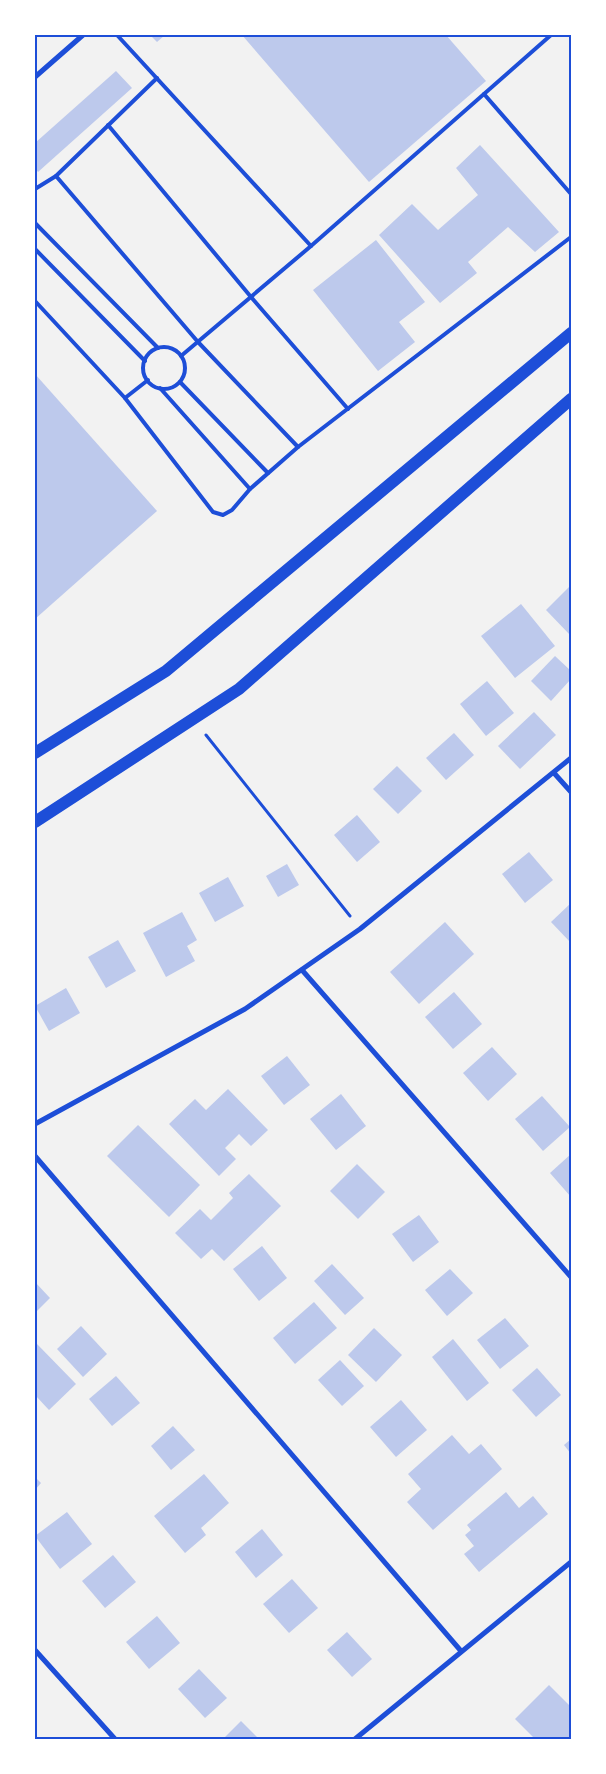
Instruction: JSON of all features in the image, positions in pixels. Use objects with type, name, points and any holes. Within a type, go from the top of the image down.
[{"type":"main road","points":[[35,753],[166,672],[571,333]]},
{"type":"main road","points":[[35,822],[239,689],[571,399]]},
{"type":"street","points":[[35,77],[83,35]]},
{"type":"street","points":[[35,1124],[245,1009],[360,929],[571,758]]},
{"type":"street","points":[[554,773],[571,792]]},
{"type":"street","points":[[302,970],[571,1277]]},
{"type":"street","points":[[35,1156],[461,1651]]},
{"type":"street","points":[[355,1739],[571,1562]]},
{"type":"street","points":[[35,1650],[114,1739]]},
{"type":"lane","points":[[117,35],[310,246]]},
{"type":"lane","points":[[181,356],[551,35]]},
{"type":"lane","points":[[35,189],[56,176],[157,78]]},
{"type":"lane","points":[[484,94],[571,194]]},
{"type":"lane","points":[[108,125],[251,297],[348,409]]},
{"type":"lane","points":[[56,176],[198,342],[298,447]]},
{"type":"lane","points":[[35,223],[158,348]]},
{"type":"lane","points":[[35,301],[125,398],[213,512],[223,515],[232,510],[250,489],[298,447],[571,237]]},
{"type":"lane","points":[[35,249],[145,362]]},
{"type":"lane","points":[[160,388],[174,387],[180,382],[185,370],[185,363],[181,356],[171,348],[158,348],[152,351],[145,362],[145,374],[148,380],[160,388],[250,489]]},
{"type":"lane","points":[[125,398],[148,380]]},
{"type":"lane","points":[[180,382],[268,473]]},
{"type":"path","points":[[193,719],[360,929]]},
{"type":"building","points":[[150,35],[165,35],[157,42]]},
{"type":"building","points":[[242,35],[446,35],[486,81],[369,182]]},
{"type":"building","points":[[116,71],[132,88],[38,172],[35,168],[35,143]]},
{"type":"building","points":[[480,145],[559,232],[535,252],[508,227],[468,262],[477,273],[440,303],[379,235],[412,204],[438,230],[478,195],[456,168]]},
{"type":"building","points":[[376,240],[425,302],[399,322],[415,342],[378,371],[313,290]]},
{"type":"building","points":[[35,374],[157,511],[35,619]]},
{"type":"building","points":[[571,585],[571,636],[546,610]]},
{"type":"building","points":[[521,604],[555,646],[515,678],[481,636]]},
{"type":"building","points":[[555,656],[571,671],[571,679],[551,701],[531,681]]},
{"type":"building","points":[[487,681],[514,713],[486,736],[460,704]]},
{"type":"building","points":[[534,712],[556,735],[520,769],[498,746]]},
{"type":"building","points":[[454,733],[474,755],[446,780],[426,758]]},
{"type":"building","points":[[397,766],[422,791],[398,814],[373,789]]},
{"type":"building","points":[[357,815],[380,842],[357,862],[334,835]]},
{"type":"building","points":[[529,852],[553,880],[525,903],[502,874]]},
{"type":"building","points":[[287,864],[299,885],[278,897],[266,876]]},
{"type":"building","points":[[228,877],[244,906],[215,922],[199,893]]},
{"type":"building","points":[[571,903],[571,943],[551,922]]},
{"type":"building","points":[[182,912],[197,940],[187,946],[195,961],[166,977],[143,933]]},
{"type":"building","points":[[445,922],[474,954],[419,1004],[390,972]]},
{"type":"building","points":[[118,940],[136,971],[106,988],[88,957]]},
{"type":"building","points":[[66,988],[80,1013],[49,1031],[35,1006]]},
{"type":"building","points":[[454,992],[482,1024],[453,1049],[425,1017]]},
{"type":"building","points":[[492,1047],[517,1074],[488,1101],[463,1073]]},
{"type":"building","points":[[287,1056],[310,1085],[284,1105],[261,1076]]},
{"type":"building","points":[[228,1089],[268,1130],[251,1146],[239,1134],[225,1148],[236,1159],[219,1176],[169,1124],[195,1099],[206,1110]]},
{"type":"building","points":[[341,1094],[366,1126],[336,1150],[310,1119]]},
{"type":"building","points":[[542,1096],[570,1127],[543,1151],[515,1119]]},
{"type":"building","points":[[138,1125],[200,1185],[169,1217],[107,1156]]},
{"type":"building","points":[[571,1154],[571,1197],[550,1173]]},
{"type":"building","points":[[357,1164],[385,1192],[358,1219],[330,1191]]},
{"type":"building","points":[[249,1174],[281,1206],[224,1261],[212,1249],[201,1259],[175,1233],[200,1209],[211,1220],[233,1198],[229,1193]]},
{"type":"building","points":[[419,1215],[439,1242],[413,1262],[392,1234]]},
{"type":"building","points":[[262,1246],[287,1278],[259,1301],[233,1269]]},
{"type":"building","points":[[332,1264],[364,1298],[345,1315],[314,1281]]},
{"type":"building","points":[[450,1269],[473,1293],[447,1316],[425,1290]]},
{"type":"building","points":[[35,1282],[50,1298],[35,1313]]},
{"type":"building","points":[[314,1302],[337,1328],[295,1364],[273,1338]]},
{"type":"building","points":[[505,1318],[529,1346],[500,1369],[477,1340]]},
{"type":"building","points":[[81,1326],[107,1354],[83,1377],[57,1349]]},
{"type":"building","points":[[374,1328],[402,1355],[376,1382],[348,1355]]},
{"type":"building","points":[[453,1339],[489,1383],[467,1401],[432,1357]]},
{"type":"building","points":[[37,1344],[76,1384],[49,1410],[35,1395],[35,1346]]},
{"type":"building","points":[[340,1360],[364,1386],[342,1406],[318,1380]]},
{"type":"building","points":[[537,1368],[561,1395],[536,1417],[512,1390]]},
{"type":"building","points":[[116,1376],[140,1403],[112,1426],[89,1399]]},
{"type":"building","points":[[401,1400],[427,1430],[396,1457],[370,1427]]},
{"type":"building","points":[[173,1426],[195,1450],[171,1470],[151,1446]]},
{"type":"building","points":[[452,1435],[469,1454],[481,1444],[502,1469],[433,1530],[407,1502],[421,1489],[408,1474]]},
{"type":"building","points":[[571,1439],[571,1454],[564,1445]]},
{"type":"building","points":[[204,1474],[229,1503],[201,1528],[206,1535],[185,1553],[154,1516]]},
{"type":"building","points":[[35,1477],[41,1483],[35,1490]]},
{"type":"building","points":[[506,1492],[519,1508],[533,1496],[548,1514],[479,1572],[464,1554],[474,1546],[465,1535],[471,1530],[467,1525]]},
{"type":"building","points":[[67,1512],[92,1544],[60,1569],[35,1536]]},
{"type":"building","points":[[262,1529],[283,1555],[256,1578],[235,1552]]},
{"type":"building","points":[[113,1555],[136,1582],[105,1608],[82,1581]]},
{"type":"building","points":[[292,1579],[318,1608],[289,1633],[263,1604]]},
{"type":"building","points":[[157,1616],[180,1643],[149,1669],[126,1642]]},
{"type":"building","points":[[347,1632],[372,1659],[352,1677],[327,1650]]},
{"type":"building","points":[[199,1669],[227,1698],[205,1718],[178,1689]]},
{"type":"building","points":[[549,1685],[571,1707],[571,1739],[535,1739],[515,1719]]},
{"type":"building","points":[[241,1721],[259,1739],[223,1739]]}]
